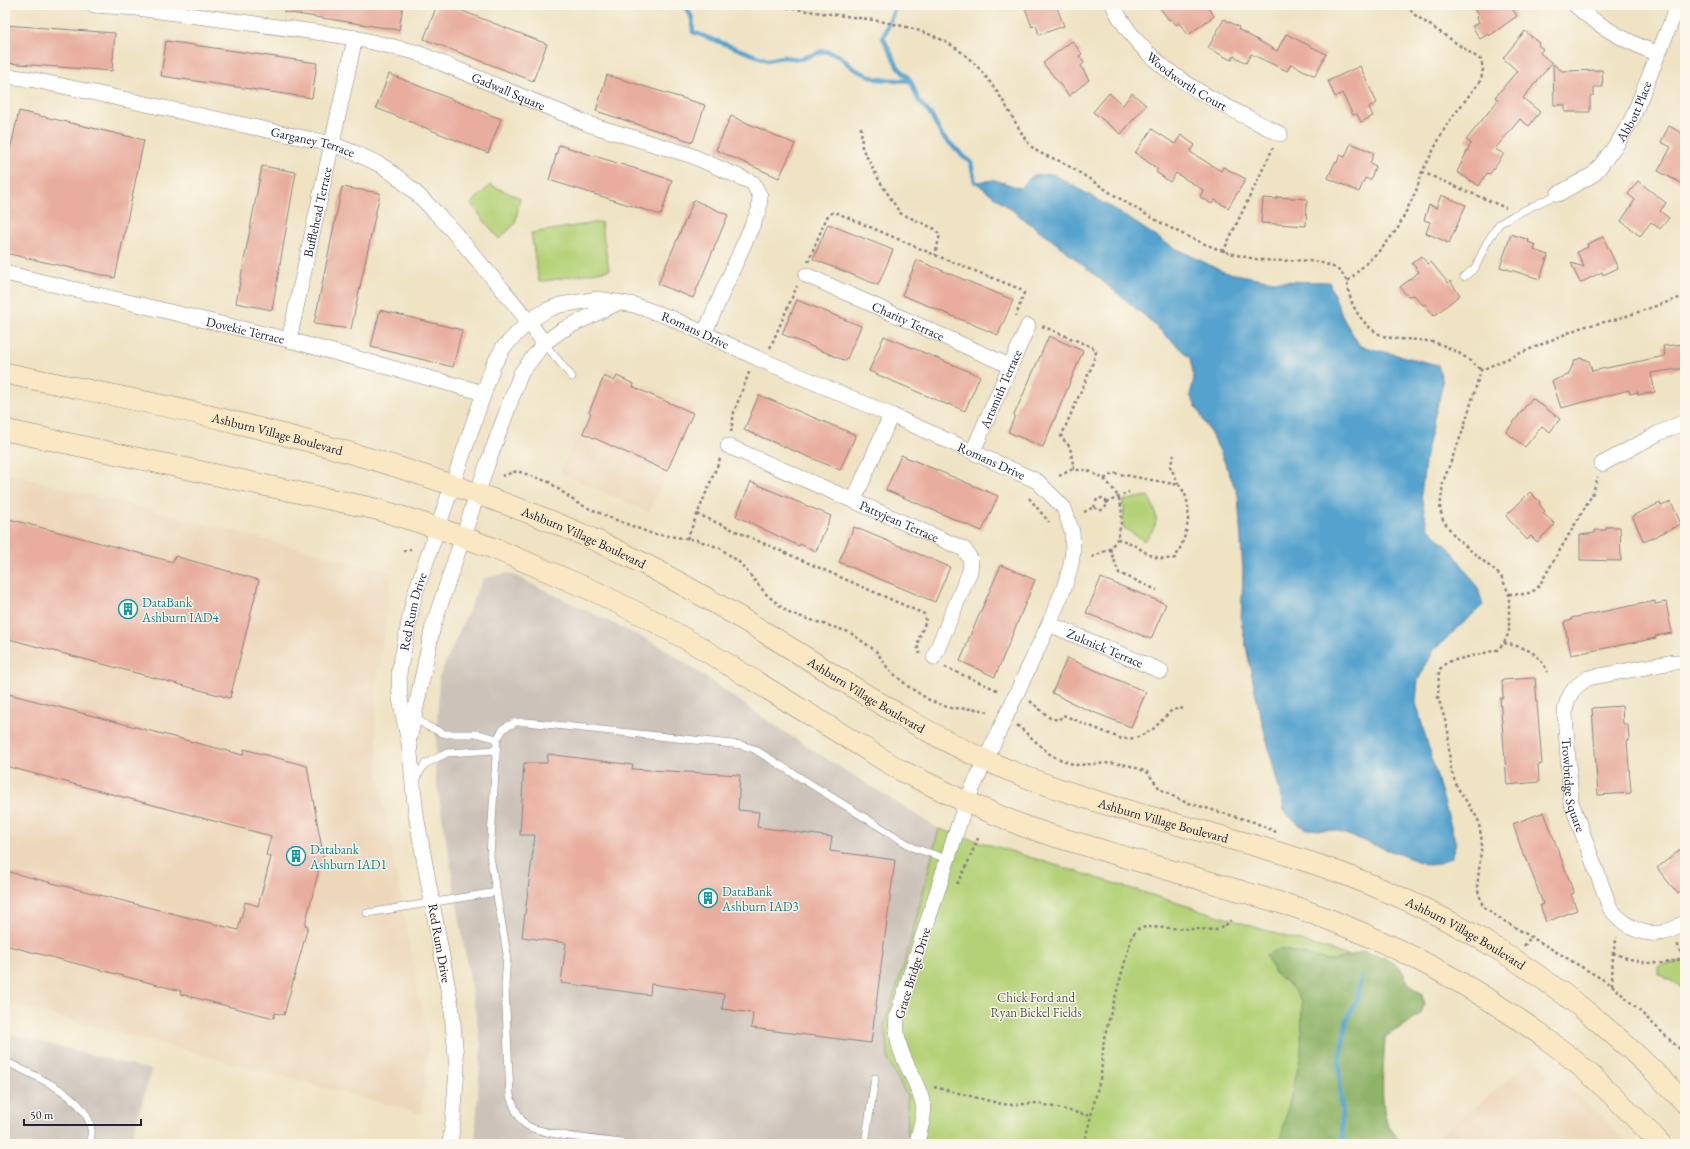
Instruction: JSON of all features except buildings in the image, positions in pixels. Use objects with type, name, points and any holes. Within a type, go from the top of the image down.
[{"type":"main road","name":"Ashburn Village Boulevard","points":[[5,373],[238,423],[378,460],[453,485],[552,522],[609,546],[681,583],[762,630],[874,701],[912,723],[985,760],[1020,774],[1103,802],[1209,834],[1286,855],[1354,878],[1419,906],[1477,936],[1535,972],[1596,1018],[1643,1059],[1685,1103]]},
{"type":"main road","points":[[5,430],[335,499],[376,509],[438,528],[555,574],[650,619],[698,646],[900,770],[966,802],[1026,827],[1057,837],[1298,908],[1337,922],[1420,958],[1505,1009],[1550,1042],[1599,1083],[1661,1144]]},
{"type":"street","name":"Gadwall Square","points":[[94,5],[137,8],[355,38],[415,52],[591,125],[690,155],[753,183],[760,196],[759,210],[704,334]]},
{"type":"street","name":"Woodworth Court","points":[[1113,5],[1132,35],[1151,56],[1173,76],[1198,91],[1280,134]]},
{"type":"street","points":[[1575,5],[1600,26],[1658,54]]},
{"type":"street","name":"Abbott Place","points":[[1558,194],[1594,174],[1618,144],[1632,119],[1678,5]]},
{"type":"street","name":"Bufflehead Terrace","points":[[289,340],[355,38]]},
{"type":"street","name":"Garganey Terrace","points":[[5,76],[30,79],[332,144],[359,154],[386,169],[409,187],[463,242],[529,321],[544,343]]},
{"type":"street","name":"Dovekie Terrace","points":[[5,273],[289,340],[484,393]]},
{"type":"street","name":"Charity Terrace","points":[[804,274],[1010,366]]},
{"type":"street","name":"Romans Drive","points":[[453,485],[484,393],[494,366],[503,348],[529,321],[547,310],[560,305],[598,299],[634,305],[671,318],[704,334],[892,414],[1038,481],[1064,508],[1072,532],[1073,550],[1071,565],[1064,588],[1049,624],[966,802]]},
{"type":"street","points":[[477,494],[521,373],[544,343],[573,324],[618,303]]},
{"type":"street","name":"Artsmith Terrace","points":[[973,451],[1029,323]]},
{"type":"street","points":[[854,500],[892,414]]},
{"type":"street","points":[[1602,464],[1659,432],[1685,422]]},
{"type":"street","name":"Pattyjean Terrace","points":[[726,445],[964,549],[971,560],[970,571],[932,660]]},
{"type":"street","name":"Red Rum Drive","points":[[450,1144],[458,1070],[452,1012],[416,815],[409,743],[400,699],[399,673],[414,597],[453,485]]},
{"type":"street","name":"Red Rum Drive","points":[[409,743],[433,626],[477,494]]},
{"type":"street","name":"Zuknick Terrace","points":[[1049,624],[1161,671]]},
{"type":"street","name":"Trowbridge Square","points":[[1685,662],[1673,662],[1588,678],[1578,684],[1570,694],[1566,704],[1565,714],[1571,802],[1610,908],[1619,919],[1629,927],[1642,932],[1656,933],[1669,931],[1685,922]]},
{"type":"street","name":"Grace Bridge Drive","points":[[917,1144],[924,1106],[898,1046],[896,1031],[897,1016],[966,802]]},
{"type":"lane","points":[[1464,277],[1475,268],[1487,242],[1499,224],[1514,214],[1558,194]]},
{"type":"lane","points":[[544,343],[572,377]]},
{"type":"lane","points":[[414,717],[427,726],[445,734],[479,734],[497,738]]},
{"type":"lane","points":[[629,1144],[547,1132],[526,1125],[516,1113],[510,1096],[505,988],[507,954],[490,856],[497,738],[504,728],[516,722],[527,722],[742,745],[754,749],[914,848],[948,859]]},
{"type":"lane","points":[[413,784],[425,764],[447,753],[496,750]]},
{"type":"lane","points":[[367,913],[497,892]]},
{"type":"lane","points":[[5,1061],[70,1095],[83,1109],[92,1129],[90,1144]]},
{"type":"lane","points":[[865,1144],[875,1078]]},
{"type":"path","points":[[775,5],[918,29],[943,40],[966,55],[984,74],[998,91],[1027,141],[1035,150],[1063,162],[1124,201],[1204,244],[1223,252],[1258,260],[1320,262],[1336,269],[1348,281],[1352,301],[1360,319],[1381,335],[1427,341],[1453,349],[1470,360],[1481,370]]},
{"type":"path","points":[[1348,281],[1383,247],[1398,228],[1416,190],[1422,172],[1447,124],[1481,80],[1483,69],[1481,60],[1415,15],[1406,5]]},
{"type":"path","points":[[861,127],[862,148],[879,180],[900,213],[935,229],[940,235],[935,255]]},
{"type":"path","points":[[1223,252],[1280,134]]},
{"type":"path","points":[[1422,172],[1508,208]]},
{"type":"path","points":[[770,348],[804,274],[826,219],[829,214],[835,212],[935,255],[1020,289],[1024,293],[1016,317],[1092,347],[1096,352],[1091,368],[1061,437],[1070,447],[1074,470],[1087,470],[1104,479],[1120,497],[1122,515],[1117,539],[1110,549],[1092,557]]},
{"type":"path","points":[[1481,370],[1582,327],[1618,319],[1685,296]]},
{"type":"path","points":[[687,539],[726,445],[734,412],[751,368]]},
{"type":"path","points":[[1481,370],[1462,433],[1443,482],[1440,509],[1443,520],[1456,538],[1502,576],[1509,594],[1509,632],[1504,643],[1497,650],[1447,662],[1439,670],[1437,685],[1438,697],[1448,730],[1450,766],[1457,787],[1478,819],[1482,842],[1477,888],[1483,906],[1496,916],[1612,984],[1685,1054]]},
{"type":"path","points":[[1117,539],[1126,540],[1155,558],[1175,558],[1184,538],[1188,513],[1184,490],[1179,485],[1170,466],[1174,454]]},
{"type":"path","points":[[1509,594],[1533,593],[1539,586],[1592,495],[1602,464]]},
{"type":"path","points":[[1059,476],[1071,470],[1074,465]]},
{"type":"path","points":[[502,476],[517,471],[549,482],[577,503],[653,534],[697,540],[720,548],[739,562],[767,595],[789,612],[849,632],[876,651],[889,670],[909,687],[931,701],[950,708],[978,709],[991,714]]},
{"type":"path","points":[[1104,479],[1114,473],[1179,485]]},
{"type":"path","points":[[1106,503],[1129,492]]},
{"type":"path","points":[[1029,498],[1049,522]]},
{"type":"path","points":[[1084,512],[1094,507],[1097,499],[1102,498],[1106,503]]},
{"type":"path","points":[[1094,507],[1098,510],[1103,510],[1106,503]]},
{"type":"path","points":[[697,514],[924,614],[926,621],[917,649],[932,660],[999,691]]},
{"type":"path","points":[[403,551],[411,549]]},
{"type":"path","points":[[1110,549],[1119,573],[1157,590]]},
{"type":"path","points":[[1504,643],[1524,647],[1541,658],[1548,672]]},
{"type":"path","points":[[1030,701],[1050,718],[1058,720],[1063,715],[1122,739],[1136,738],[1152,730],[1172,710],[1184,708]]},
{"type":"path","points":[[956,886],[978,838]]},
{"type":"path","points":[[1084,1144],[1101,1075],[1104,1038],[1132,936],[1138,929],[1146,927],[1216,930],[1225,926],[1231,920]]},
{"type":"path","points":[[1612,984],[1613,953],[1617,937]]},
{"type":"path","points":[[1613,953],[1632,960],[1653,964],[1672,963],[1683,958],[1677,943]]},
{"type":"path","points":[[927,1085],[1002,1104],[1014,1105],[1037,1103],[1091,1116]]},
{"type":"shaded area","points":[[607,368],[695,407],[649,512],[560,473]]},
{"type":"shaded area","points":[[5,473],[392,572],[375,700],[378,776],[428,1043],[422,1114],[5,1002]]},
{"type":"shaded area","points":[[509,573],[662,647],[781,730],[939,829],[907,955],[884,1026],[889,1062],[907,1096],[907,1144],[475,1144],[481,1045],[435,774],[439,677],[483,578]]},
{"type":"shaded area","points":[[5,1033],[151,1070],[131,1144],[5,1144]]},
{"type":"shaded area","points":[[1534,1058],[1605,1120],[1628,1144],[1440,1144],[1441,1135]]},
{"type":"green space","points":[[490,185],[520,198],[515,224],[499,239],[471,204]]},
{"type":"green space","points":[[601,222],[609,270],[539,282],[531,233]]},
{"type":"green space","points":[[1148,496],[1156,515],[1156,520],[1153,530],[1144,541],[1123,527],[1124,509],[1122,501]]},
{"type":"green space","name":"Chick Ford and Ryan Bickel Fields","points":[[939,829],[1355,958],[1301,1144],[940,1144],[908,1136],[907,1096],[889,1062],[884,1026],[907,955]]},
{"type":"green space","points":[[1280,949],[1332,961],[1364,951],[1384,958],[1400,967],[1409,984],[1422,994],[1424,1006],[1420,1015],[1385,1037],[1383,1104],[1387,1123],[1396,1135],[1399,1144],[1279,1144],[1301,1055],[1302,1002],[1291,986],[1274,973],[1266,955]]},
{"type":"green space","points":[[1685,960],[1685,989],[1659,974],[1659,967]]},
{"type":"water","points":[[1053,174],[1122,214],[1169,245],[1224,272],[1273,281],[1329,282],[1344,320],[1360,346],[1438,365],[1443,383],[1427,447],[1421,495],[1427,526],[1452,551],[1478,588],[1483,605],[1434,650],[1418,680],[1416,703],[1456,844],[1451,857],[1439,864],[1428,865],[1337,831],[1305,829],[1285,813],[1258,706],[1241,621],[1243,571],[1238,495],[1220,451],[1190,395],[1194,378],[1190,358],[1145,316],[1057,244],[975,182],[995,180],[1020,188],[1033,175]]},
{"type":"waterway","points":[[685,5],[692,18],[693,32],[767,60],[783,57],[800,59],[824,51],[838,55],[854,69],[877,79],[911,81]]},
{"type":"waterway","points":[[896,5],[883,38],[898,67],[911,81],[918,100],[931,115],[942,136],[971,163],[975,182]]},
{"type":"waterway","points":[[1343,1144],[1339,1061],[1347,1019],[1357,999],[1361,977]]},
{"type":"place","name":"DataBank Ashburn IAD4","points":[[128,609]]},
{"type":"place","name":"Databank Ashburn IAD1","points":[[296,856]]},
{"type":"place","name":"DataBank Ashburn IAD3","points":[[708,898]]}]
